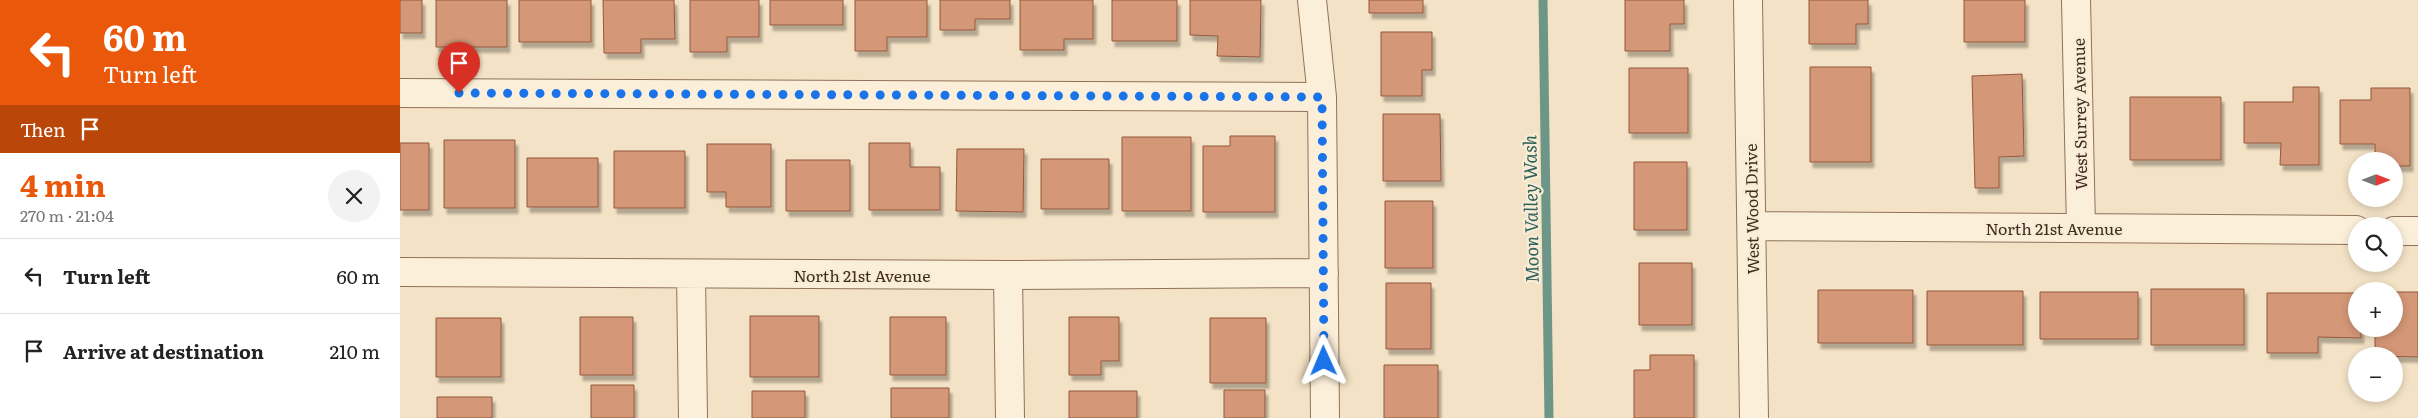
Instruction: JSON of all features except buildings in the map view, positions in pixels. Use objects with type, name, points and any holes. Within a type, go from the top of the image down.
[{"type":"street","points":[[1312,0],[1322,97],[1325,418]]},
{"type":"street","name":"West Wood Drive","points":[[1748,0],[1754,418]]},
{"type":"street","name":"West Surrey Avenue","points":[[2076,0],[2081,228]]},
{"type":"street","points":[[400,93],[1322,97]]},
{"type":"street","name":"North 21st Avenue","points":[[1752,226],[2348,230]]},
{"type":"street","points":[[2403,231],[2418,231]]},
{"type":"street","name":"North 21st Avenue","points":[[400,272],[1008,275],[1324,273]]},
{"type":"street","points":[[691,274],[693,418]]},
{"type":"street","points":[[1008,275],[1010,418]]},
{"type":"waterway","name":"Moon Valley Wash","points":[[1543,0],[1549,418]]},
{"type":"route","points":[[459,93],[1322,97],[1324,361]]}]
